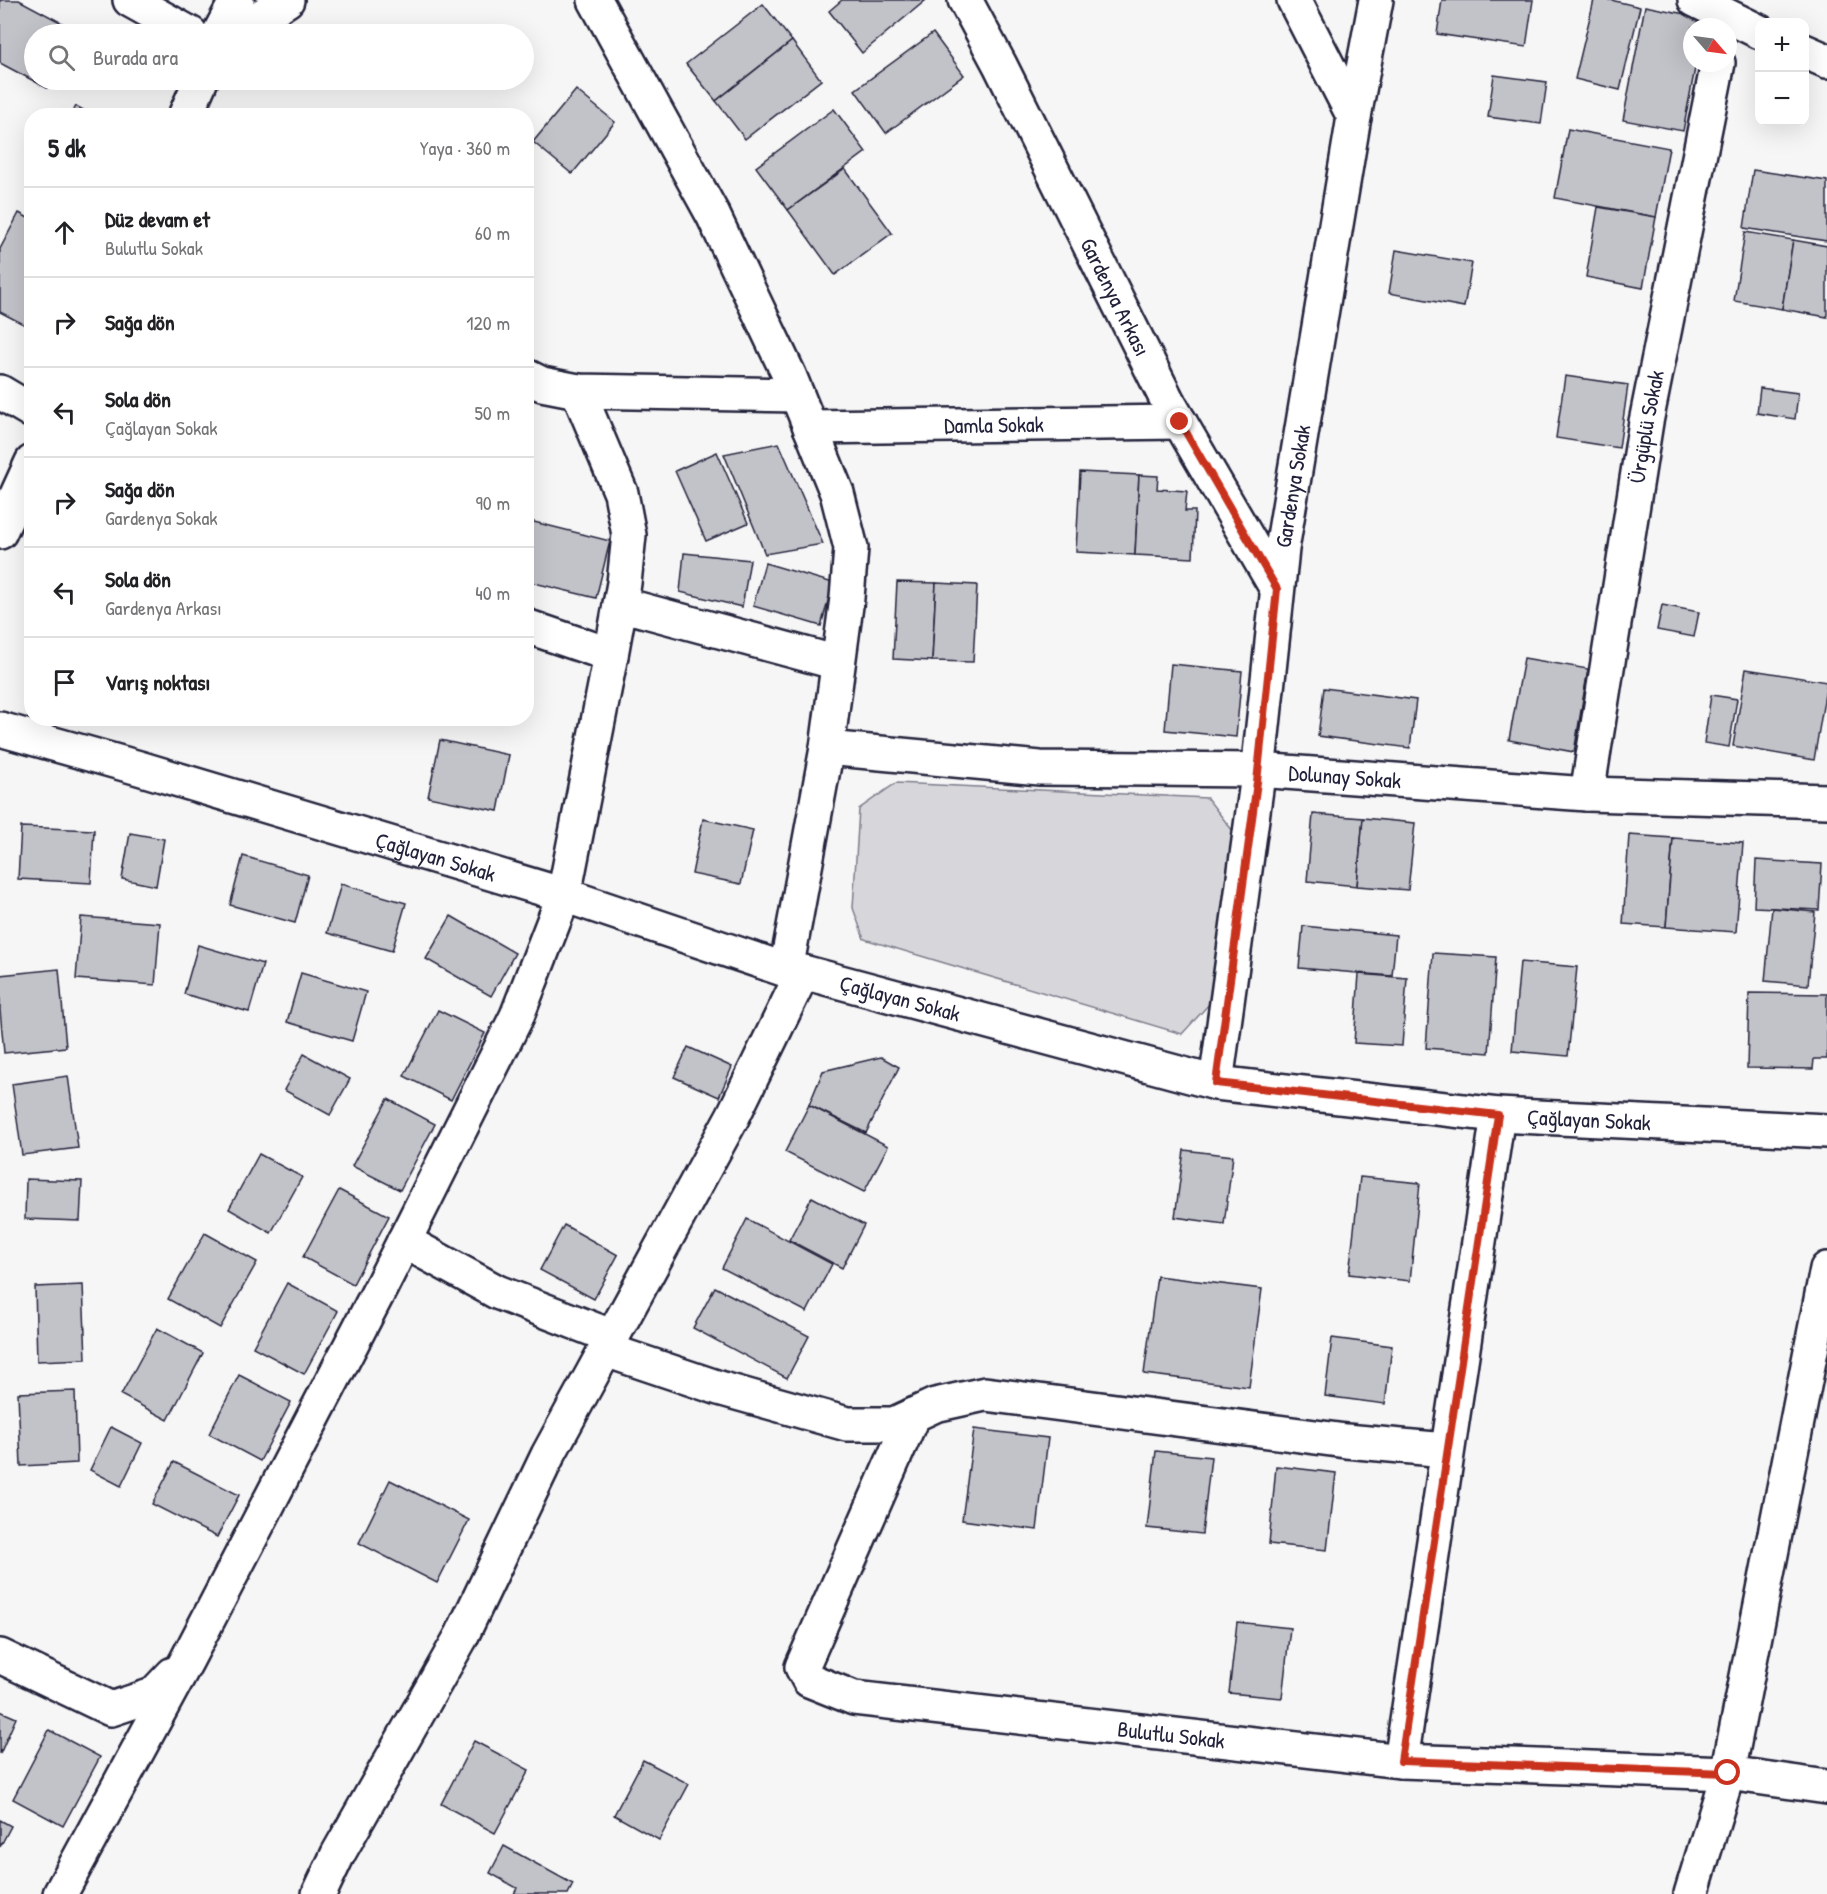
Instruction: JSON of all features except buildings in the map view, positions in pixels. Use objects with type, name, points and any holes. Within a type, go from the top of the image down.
[{"type":"street","points":[[130,0],[173,24]]},
{"type":"street","points":[[224,24],[237,0]]},
{"type":"street","points":[[250,24],[287,0]]},
{"type":"street","points":[[319,1894],[338,1854],[461,1637],[549,1455],[733,1116],[794,971],[827,748],[847,598],[851,548],[837,493],[797,394],[713,215],[595,0]]},
{"type":"street","name":"Gardenya Arkası","points":[[965,0],[1000,65],[1167,400],[1277,589]]},
{"type":"street","points":[[1294,0],[1354,117]]},
{"type":"street","name":"Gardenya Sokak","points":[[1216,1083],[1258,770],[1282,549],[1354,117],[1376,0]]},
{"type":"street","points":[[1695,0],[1755,29]]},
{"type":"street","points":[[1809,53],[1827,61]]},
{"type":"street","name":"Ürgüplü Sokak","points":[[1587,794],[1646,422],[1716,72]]},
{"type":"street","points":[[189,108],[197,90]]},
{"type":"street","points":[[534,380],[542,384],[578,392],[797,394]]},
{"type":"street","points":[[0,392],[24,406]]},
{"type":"street","points":[[60,1894],[187,1660],[404,1242],[517,1016],[564,895],[611,655],[629,536],[621,493],[578,392]]},
{"type":"street","name":"Damla Sokak","points":[[810,427],[1180,422]]},
{"type":"street","points":[[0,532],[24,482]]},
{"type":"street","points":[[620,604],[838,663]]},
{"type":"street","points":[[534,630],[611,655]]},
{"type":"street","name":"Çağlayan Sokak","points":[[0,729],[139,768],[564,895],[794,971],[1216,1083],[1498,1115],[1827,1131]]},
{"type":"street","name":"Dolunay Sokak","points":[[827,748],[1040,768],[1258,770],[1587,794],[1827,801]]},
{"type":"street","points":[[1401,1761],[1498,1115]]},
{"type":"street","points":[[404,1242],[497,1292],[609,1344],[719,1388],[847,1424],[894,1424],[935,1405],[985,1394],[1346,1441],[1446,1450]]},
{"type":"street","points":[[1690,1894],[1728,1773],[1827,1269]]},
{"type":"street","name":"Bulutlu Sokak","points":[[913,1415],[802,1667],[809,1680],[854,1698],[1401,1761],[1728,1773],[1823,1790]]},
{"type":"street","points":[[0,1656],[111,1709],[153,1695],[187,1660]]},
{"type":"shaded area","points":[[896,783],[1207,798],[1236,835],[1220,992],[1182,1034],[864,939],[853,908],[859,809]]},
{"type":"route","points":[[1180,422],[1277,589],[1257,782],[1216,1083],[1498,1115],[1401,1761],[1728,1773]]}]
